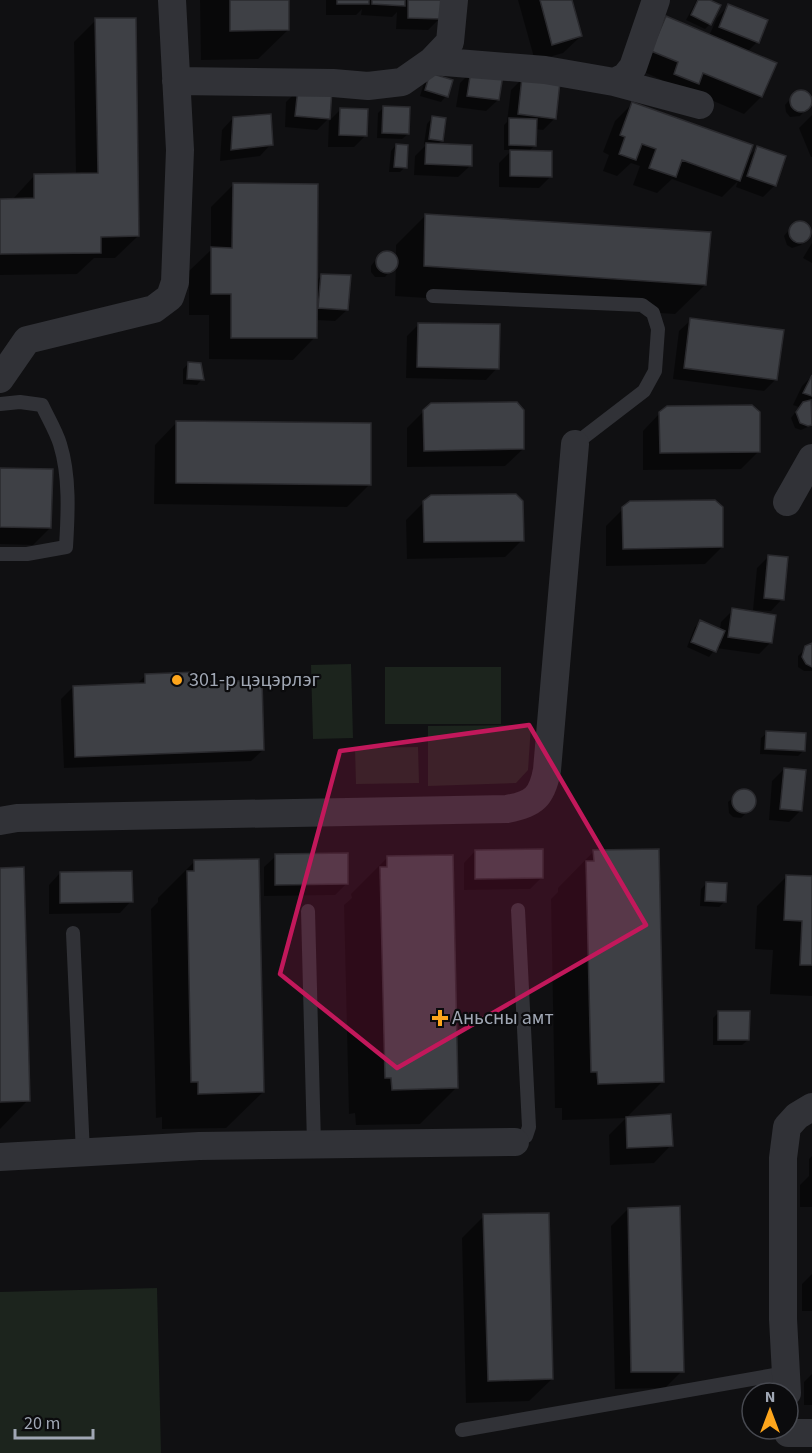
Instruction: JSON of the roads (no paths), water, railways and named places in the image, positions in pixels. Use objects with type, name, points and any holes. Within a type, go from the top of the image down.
[{"type":"street","points":[[0,379],[27,340],[154,309],[170,297],[175,282],[180,150],[172,0]]},
{"type":"street","points":[[176,81],[333,83],[368,86],[402,82],[432,61],[450,42],[454,0]]},
{"type":"street","points":[[614,82],[625,77],[633,67],[656,0]]},
{"type":"street","points":[[432,61],[545,70],[614,82],[700,105]]},
{"type":"street","points":[[0,821],[28,818],[507,809],[531,802],[542,789],[547,770],[575,444]]},
{"type":"street","points":[[787,502],[812,458]]},
{"type":"street","points":[[787,1381],[783,1319],[783,1158],[787,1127],[797,1116],[812,1107]]},
{"type":"street","points":[[0,1157],[199,1146],[515,1142]]},
{"type":"lane","points":[[433,296],[642,305],[653,314],[658,329],[656,371],[644,391],[575,444]]},
{"type":"lane","points":[[0,404],[20,402],[42,405],[59,442],[65,466],[68,523],[66,547],[27,554],[0,554]]},
{"type":"lane","points":[[515,1142],[526,1137],[529,1127],[518,910]]},
{"type":"lane","points":[[308,911],[314,1144]]},
{"type":"lane","points":[[73,933],[83,1152]]},
{"type":"lane","points":[[462,1431],[740,1390]]},
{"type":"place","name":"301-р цэцэрлэг","points":[[177,680]]},
{"type":"place","name":"Аньсны амт","points":[[440,1018]]}]
